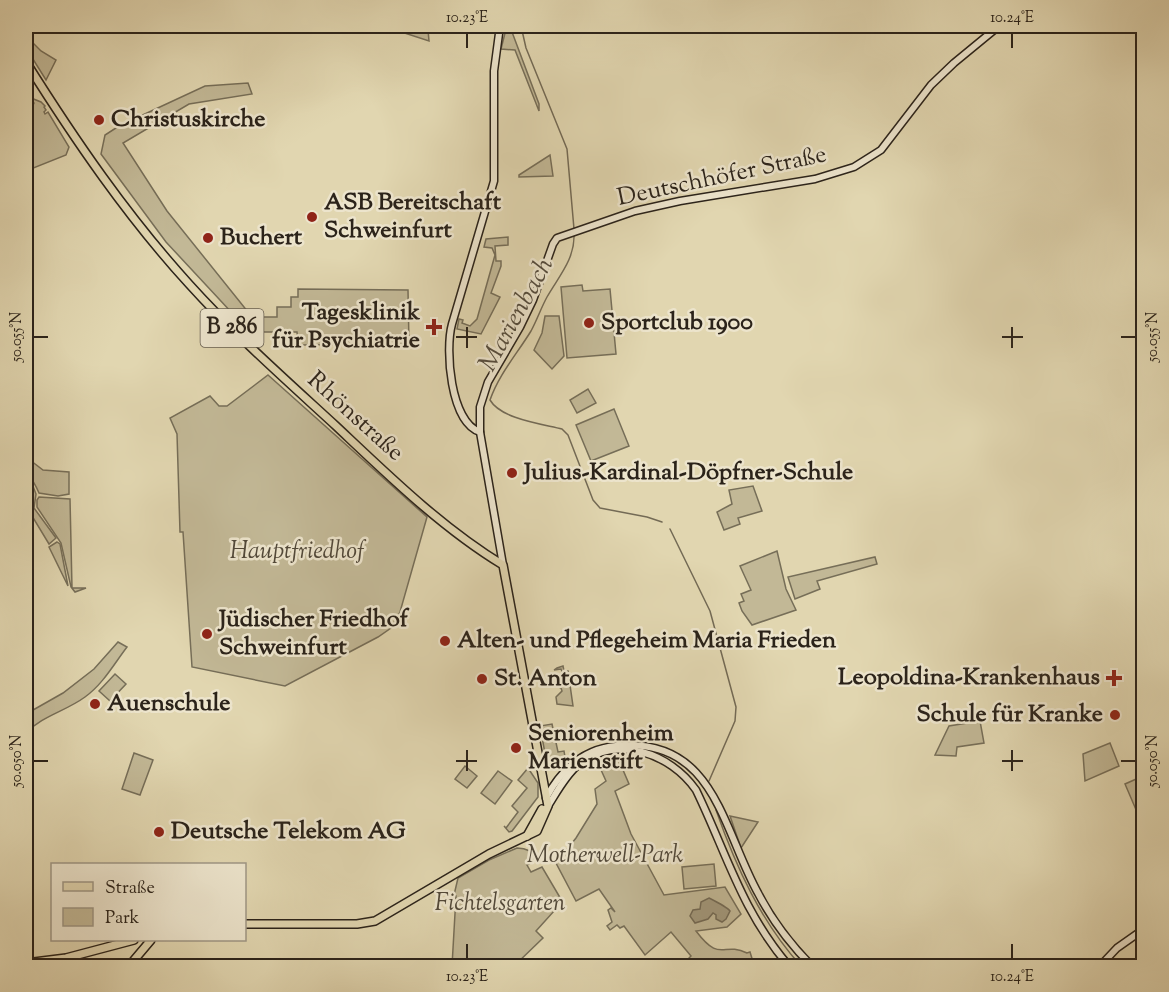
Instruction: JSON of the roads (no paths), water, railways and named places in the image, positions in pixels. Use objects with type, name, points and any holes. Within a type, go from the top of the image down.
[{"type":"main road","points":[[480,432],[468,424],[459,405],[450,373],[448,343],[494,181],[494,71],[500,26]]},
{"type":"main road","name":"Deutschhöfer Straße","points":[[548,806],[480,432],[480,407],[484,390],[527,314],[553,244],[557,238],[567,234],[645,208],[815,179],[854,167],[881,150],[932,85],[954,63],[999,26]]},
{"type":"main road","name":"Rhönstraße","points":[[26,62],[91,163],[121,204],[190,286],[270,366],[365,453],[448,525],[503,565]]},
{"type":"main road","points":[[527,836],[540,815],[554,783],[569,766],[584,756],[602,748],[622,745],[656,748],[678,757],[695,771],[718,803],[758,894],[780,930],[812,966]]},
{"type":"main road","points":[[246,924],[357,924],[375,921],[477,861],[537,831],[562,783],[575,768],[586,760],[617,750],[644,752],[662,758],[690,782],[704,808],[746,906],[759,928],[789,966]]},
{"type":"main road","points":[[704,808],[718,803]]},
{"type":"main road","points":[[1100,966],[1117,948],[1143,929]]},
{"type":"main road","points":[[26,963],[66,958],[127,941]]},
{"type":"main road","points":[[129,966],[149,941]]},
{"type":"waterway","name":"Marienbach","points":[[521,26],[526,48],[567,149],[574,229]]},
{"type":"waterway","name":"Marienbach","points":[[574,234],[572,251],[565,267],[547,297],[531,331],[498,381],[490,400],[503,412],[512,416],[562,429],[568,435],[593,500],[600,508],[662,522]]},
{"type":"waterway","name":"Marienbach","points":[[670,529],[710,611],[736,707],[735,721],[709,781]]},
{"type":"waterway","name":"Marienbach","points":[[716,810],[751,893],[774,931],[801,966]]},
{"type":"place","name":"Christuskirche","points":[[99,120]]},
{"type":"place","name":"ASB Bereitschaft Schweinfurt","points":[[312,217]]},
{"type":"place","name":"Buchert","points":[[208,238]]},
{"type":"place","name":"Sportclub 1900","points":[[589,323]]},
{"type":"place","name":"Tagesklinik für Psychiatrie","points":[[434,327]]},
{"type":"place","name":"Julius-Kardinal-Döpfner-Schule","points":[[512,473]]},
{"type":"place","name":"Jüdischer Friedhof Schweinfurt","points":[[207,634]]},
{"type":"place","name":"Alten- und Pflegeheim Maria Frieden","points":[[445,641]]},
{"type":"place","name":"Leopoldina-Krankenhaus","points":[[1114,678]]},
{"type":"place","name":"St. Anton","points":[[482,679]]},
{"type":"place","name":"Auenschule","points":[[95,704]]},
{"type":"place","name":"Schule für Kranke","points":[[1115,715]]},
{"type":"place","name":"Seniorenheim Marienstift","points":[[516,748]]},
{"type":"place","name":"Deutsche Telekom AG","points":[[159,832]]},
{"type":"park label","name":"Hauptfriedhof","points":[[297,552]]},
{"type":"park label","name":"Motherwell-Park","points":[[605,856]]},
{"type":"park label","name":"Fichtelsgarten","points":[[500,904]]}]
